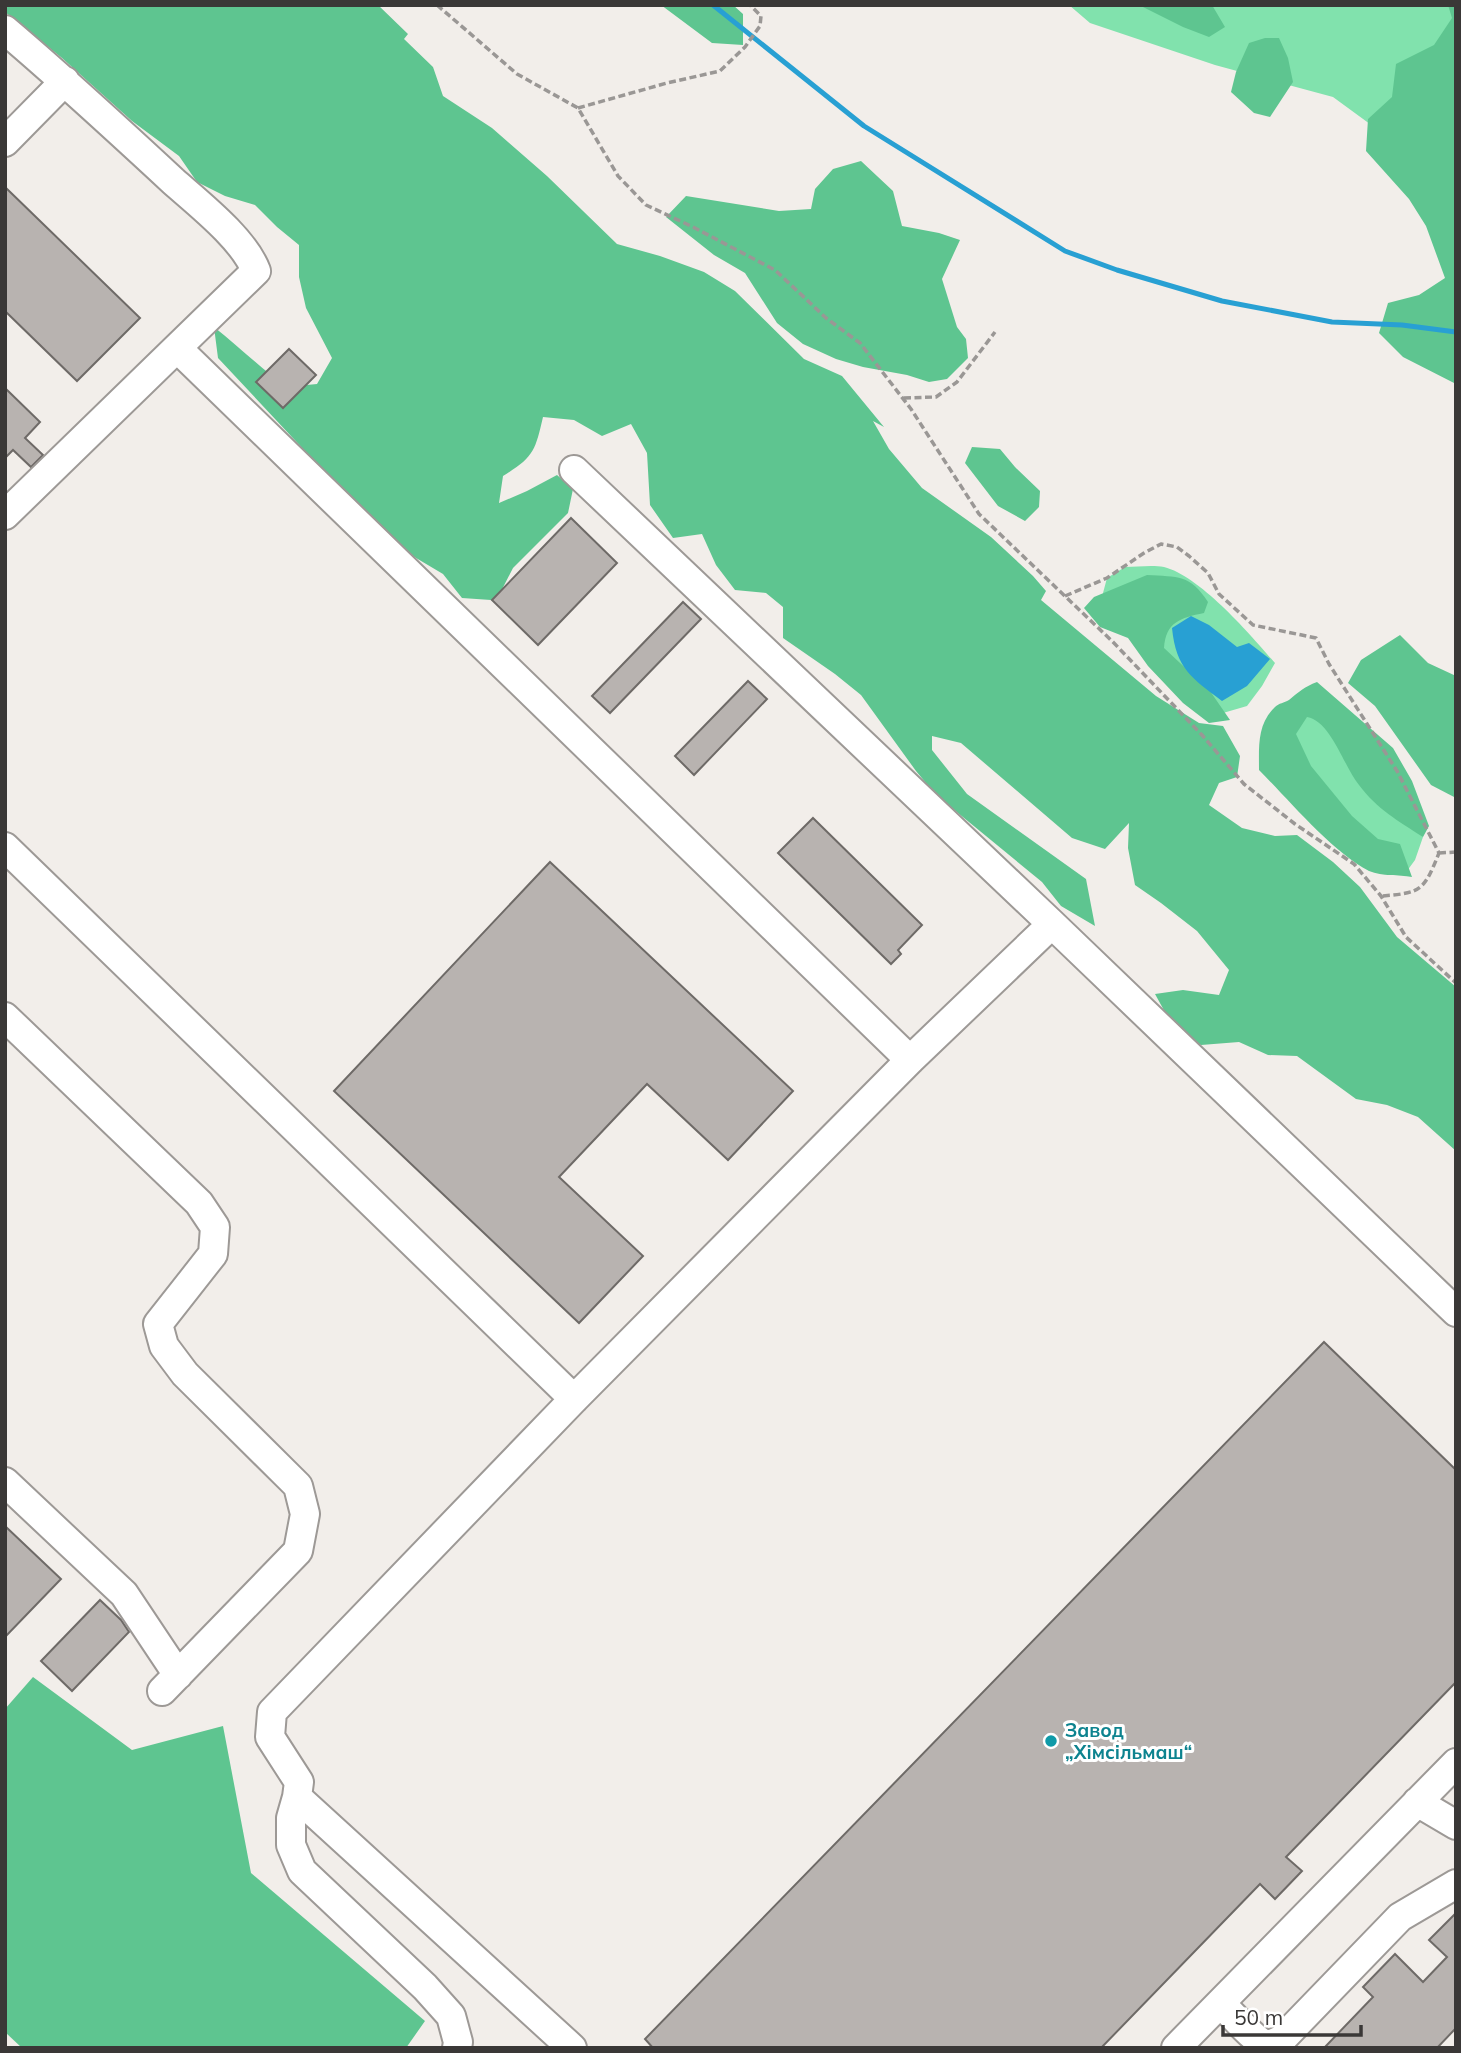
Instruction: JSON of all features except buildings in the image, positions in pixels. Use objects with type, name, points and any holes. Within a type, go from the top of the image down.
[{"type":"lane","points":[[5,30],[65,81],[219,223],[251,257],[256,271],[5,514]]},
{"type":"lane","points":[[5,142],[65,81]]},
{"type":"lane","points":[[177,348],[910,1060]]},
{"type":"lane","points":[[574,470],[1456,1312]]},
{"type":"lane","points":[[5,847],[575,1399]]},
{"type":"lane","points":[[457,2048],[458,2042],[450,2017],[425,1987],[302,1871],[291,1845],[291,1818],[298,1797],[299,1782],[270,1737],[272,1712],[575,1399],[910,1060],[1052,925]]},
{"type":"lane","points":[[5,1017],[199,1203],[215,1227],[213,1254],[158,1324],[164,1346],[185,1374],[298,1486],[305,1514],[298,1551],[170,1683],[124,1594],[5,1482]]},
{"type":"lane","points":[[1177,2048],[1456,1763]]},
{"type":"lane","points":[[298,1797],[572,2048]]},
{"type":"lane","points":[[1417,1802],[1456,1825]]},
{"type":"lane","points":[[1221,2004],[1258,2039],[1266,2044],[1274,2044],[1282,2039],[1400,1917],[1456,1884]]},
{"type":"path","points":[[437,5],[517,74],[578,108],[618,176],[646,205],[775,270],[825,318],[860,344],[902,398],[979,514],[1113,642],[1185,717],[1244,785],[1354,864],[1381,896],[1406,936],[1456,983]]},
{"type":"path","points":[[578,108],[720,71],[745,47],[760,26],[761,16],[750,5]]},
{"type":"path","points":[[902,398],[936,397],[957,382],[995,332]]},
{"type":"path","points":[[1065,596],[1107,578],[1161,544],[1177,547],[1189,556],[1208,573],[1219,594],[1253,625],[1315,638],[1397,771],[1439,853],[1427,883],[1408,894],[1381,896]]},
{"type":"path","points":[[1439,853],[1456,852]]},
{"type":"green space","points":[[5,5],[378,5],[408,34],[404,39],[433,67],[443,96],[492,128],[547,176],[617,244],[704,272],[735,291],[804,359],[842,376],[884,427],[873,421],[889,449],[922,488],[991,537],[1033,576],[1046,591],[1041,600],[1156,696],[1199,723],[1223,726],[1240,756],[1237,777],[1219,783],[1209,805],[1242,828],[1275,836],[1297,835],[1360,887],[1397,937],[1456,987],[1456,1151],[1418,1117],[1387,1105],[1356,1099],[1297,1056],[1268,1055],[1239,1042],[1201,1045],[1176,1032],[1155,994],[1183,990],[1219,995],[1229,970],[1197,931],[1135,885],[1128,848],[1129,823],[1105,849],[1072,838],[961,743],[932,736],[932,750],[967,794],[1086,879],[1095,926],[1061,906],[1042,882],[936,795],[861,695],[783,638],[783,607],[766,593],[735,590],[716,565],[702,534],[673,538],[650,505],[647,453],[631,424],[602,436],[574,420],[543,417],[532,452],[521,464],[503,476],[499,503],[557,475],[573,489],[568,513],[513,568],[495,603],[491,600],[462,598],[443,574],[411,555],[324,475],[218,358],[214,327],[286,387],[317,384],[332,358],[306,308],[299,277],[299,245],[255,205],[225,196],[197,182],[179,156],[132,121],[62,58],[5,12]]},
{"type":"green space","points":[[661,5],[733,5],[743,14],[743,45],[712,43]]},
{"type":"green space","points":[[1069,5],[1456,5],[1456,187],[1333,97],[1215,65],[1090,23]]},
{"type":"green space","points":[[1139,5],[1212,5],[1225,27],[1209,37]]},
{"type":"green space","points":[[1448,5],[1456,5],[1456,384],[1403,357],[1379,333],[1388,303],[1419,295],[1445,278],[1426,226],[1409,199],[1366,151],[1368,119],[1392,97],[1396,64],[1434,45],[1452,18]]},
{"type":"green space","points":[[1265,38],[1279,38],[1288,58],[1293,82],[1270,117],[1254,113],[1231,92],[1236,72],[1249,43]]},
{"type":"green space","points":[[861,161],[893,191],[902,226],[960,240],[942,279],[957,327],[966,339],[968,358],[947,379],[929,382],[863,367],[836,359],[803,344],[777,323],[745,273],[714,255],[666,217],[686,196],[779,211],[811,209],[815,189],[833,169]]},
{"type":"green space","points":[[972,447],[1000,449],[1040,491],[1039,507],[1025,521],[998,506],[965,463]]},
{"type":"green space","points":[[1125,567],[1164,567],[1193,582],[1224,608],[1265,651],[1275,663],[1247,706],[1223,713],[1111,612],[1103,593],[1107,578]]},
{"type":"green space","points":[[1147,575],[1167,576],[1189,582],[1208,602],[1204,613],[1181,619],[1171,627],[1164,648],[1210,691],[1230,720],[1209,723],[1183,703],[1148,666],[1128,638],[1100,627],[1084,608],[1094,597]]},
{"type":"green space","points":[[1400,635],[1428,663],[1456,676],[1456,798],[1431,785],[1375,706],[1348,683],[1361,660]]},
{"type":"green space","points":[[1317,682],[1393,748],[1412,781],[1429,826],[1423,837],[1388,814],[1366,794],[1330,736],[1316,720],[1307,717],[1296,734],[1311,766],[1352,816],[1378,839],[1400,844],[1412,877],[1374,873],[1355,862],[1326,839],[1259,770],[1260,736],[1269,714],[1277,706]]},
{"type":"green space","points":[[1310,693],[1417,819],[1423,837],[1415,860],[1404,875],[1307,796],[1288,701]]},
{"type":"green space","points":[[33,1677],[132,1750],[223,1726],[251,1873],[425,2021],[406,2048],[22,2048],[5,2032],[5,1709]]},
{"type":"water","points":[[1191,616],[1209,625],[1237,647],[1249,643],[1270,659],[1247,686],[1222,701],[1194,679],[1177,653],[1172,628]]},
{"type":"waterway","points":[[713,5],[864,126],[1065,251],[1117,270],[1222,301],[1332,322],[1402,325],[1456,332]]},
{"type":"place","name":"Завод „Хімсільмаш“","points":[[1051,1741]]}]
